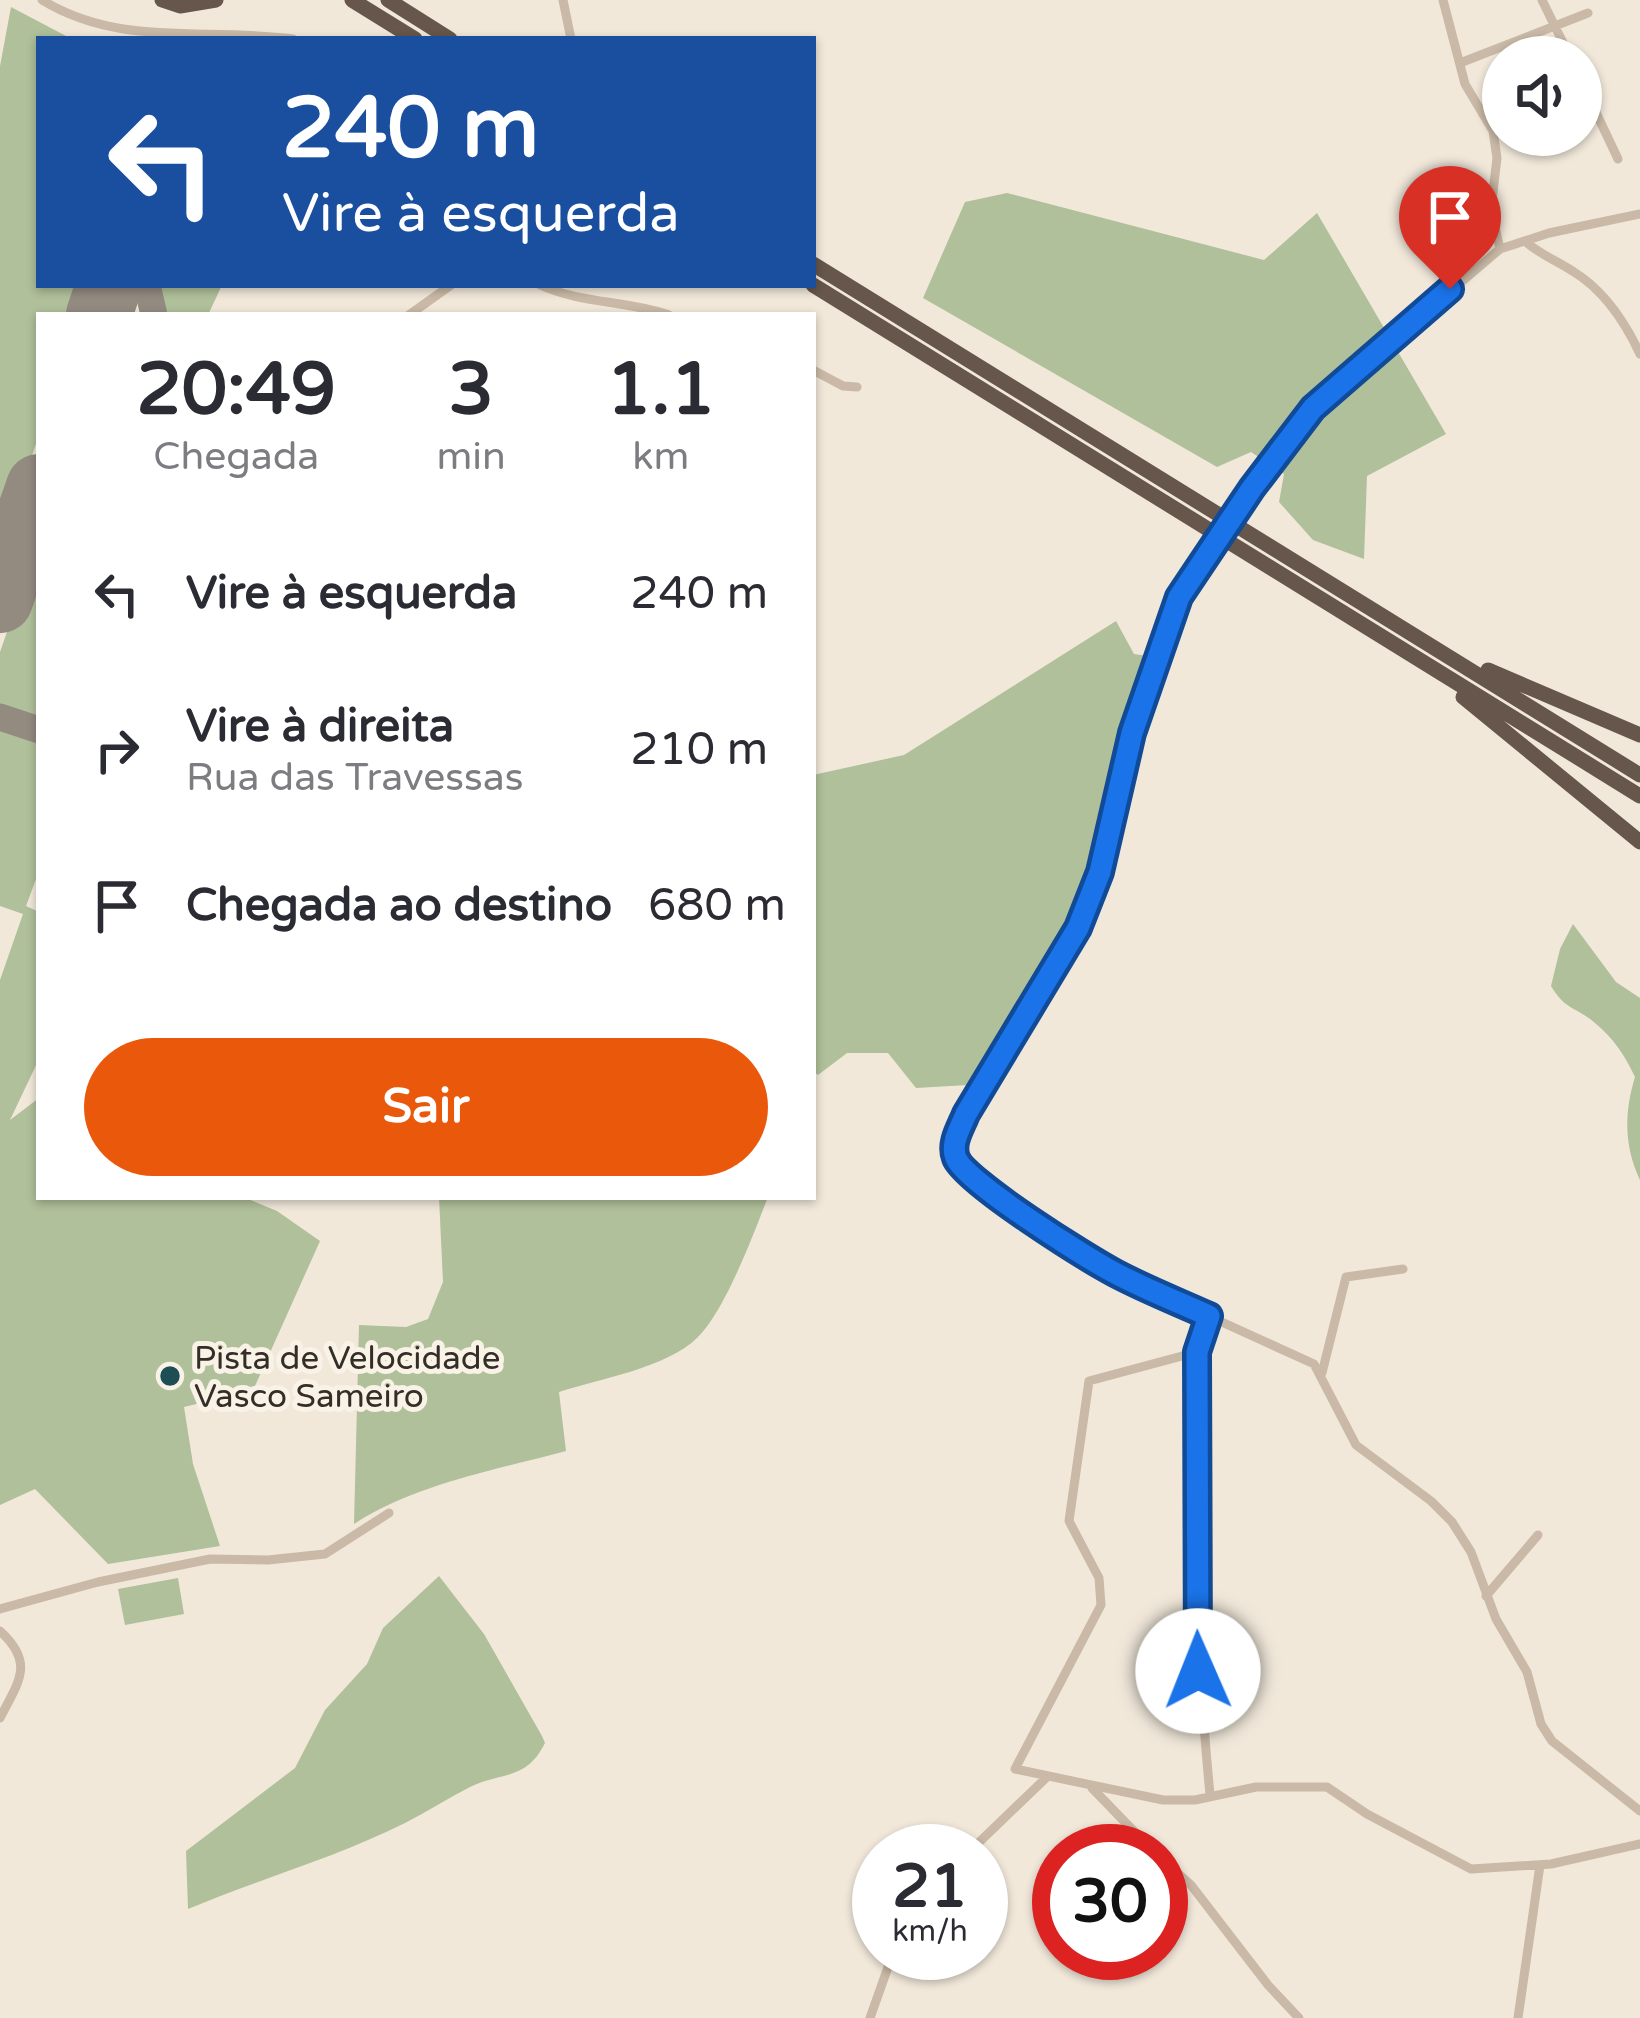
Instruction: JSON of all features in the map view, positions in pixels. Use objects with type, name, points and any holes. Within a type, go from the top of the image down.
[{"type":"highway","points":[[162,0],[180,6],[216,0]]},
{"type":"highway","points":[[343,0],[371,12]]},
{"type":"highway","points":[[352,0],[410,36]]},
{"type":"highway","points":[[388,0],[445,36]]},
{"type":"highway","points":[[816,266],[1640,775]]},
{"type":"highway","points":[[816,287],[1640,796]]},
{"type":"highway","points":[[1315,573],[1342,582],[1501,677],[1640,735]]},
{"type":"highway","points":[[1329,602],[1345,620],[1475,704],[1640,842]]},
{"type":"street","points":[[42,0],[98,25],[136,34],[199,36]]},
{"type":"street","points":[[563,0],[570,36]]},
{"type":"street","points":[[1442,0],[1466,84],[1493,131],[1497,158],[1491,209],[1500,249]]},
{"type":"street","points":[[1542,0],[1560,36]]},
{"type":"street","points":[[1460,63],[1588,13]]},
{"type":"street","points":[[1602,125],[1618,159]]},
{"type":"street","points":[[1640,214],[1525,241],[1500,249],[1475,266],[1313,408],[1252,488],[1173,610],[1132,733],[1091,899],[1078,928],[966,1114],[954,1143],[956,1160],[1019,1212],[1114,1273],[1298,1355],[1322,1373],[1356,1445],[1402,1477],[1452,1522],[1471,1552],[1486,1596],[1528,1672],[1541,1724],[1552,1741],[1640,1810]]},
{"type":"street","points":[[1525,241],[1536,252],[1574,271],[1607,300],[1640,354]]},
{"type":"street","points":[[413,312],[447,288]]},
{"type":"street","points":[[548,288],[578,299],[660,312]]},
{"type":"street","points":[[816,372],[843,386],[857,387]]},
{"type":"street","points":[[1322,1373],[1346,1277],[1403,1269]]},
{"type":"street","points":[[1209,1316],[1197,1352],[1198,1671],[1210,1794]]},
{"type":"street","points":[[1197,1352],[1089,1381],[1069,1520],[1099,1578],[1101,1605],[1015,1769],[1162,1800],[1195,1800],[1256,1787],[1327,1787],[1367,1814],[1471,1869],[1540,1865],[1640,1844]]},
{"type":"street","points":[[0,1609],[210,1559],[325,1554],[389,1513]]},
{"type":"street","points":[[1486,1596],[1538,1535]]},
{"type":"street","points":[[0,1631],[20,1651],[22,1670],[0,1718]]},
{"type":"street","points":[[998,1824],[1049,1775]]},
{"type":"street","points":[[1092,1788],[1127,1824]]},
{"type":"street","points":[[1518,2018],[1540,1865]]},
{"type":"street","points":[[1188,1882],[1299,2018]]},
{"type":"street","points":[[870,2018],[883,1980]]},
{"type":"green space","points":[[11,7],[66,36],[36,36],[36,288],[89,288],[81,312],[36,312],[36,444],[0,549],[0,66]]},
{"type":"green space","points":[[1007,193],[1264,260],[1317,213],[1446,434],[1367,476],[1364,559],[1313,540],[1279,502],[1284,474],[1251,452],[1217,467],[923,298],[965,202]]},
{"type":"green space","points":[[155,288],[221,288],[209,312],[160,312]]},
{"type":"green space","points":[[36,586],[36,721],[0,709],[0,652],[22,589]]},
{"type":"green space","points":[[1116,621],[1134,654],[1148,656],[1075,918],[968,1085],[916,1088],[888,1053],[847,1053],[816,1073],[816,774],[904,755]]},
{"type":"green space","points":[[0,724],[36,736],[36,879],[26,906],[36,911],[36,1065],[10,1120],[36,1100],[36,1200],[250,1200],[277,1211],[320,1241],[255,1386],[212,1393],[213,1400],[184,1407],[193,1464],[220,1546],[108,1564],[35,1489],[0,1505],[0,980],[23,914],[0,906]]},
{"type":"green space","points":[[1573,924],[1616,982],[1640,998],[1640,1180],[1627,1129],[1635,1077],[1608,1035],[1566,1004],[1551,986],[1560,949]]},
{"type":"green space","points":[[439,1200],[767,1200],[728,1292],[697,1338],[650,1365],[559,1392],[566,1451],[429,1488],[354,1524],[359,1325],[406,1327],[428,1319],[443,1282]]},
{"type":"green space","points":[[439,1576],[484,1634],[542,1736],[545,1743],[538,1755],[522,1769],[470,1787],[378,1836],[188,1909],[186,1851],[295,1768],[325,1710],[367,1664],[383,1628]]},
{"type":"green space","points":[[178,1578],[184,1614],[125,1625],[118,1589]]},
{"type":"taxiway","points":[[148,288],[153,312]]},
{"type":"taxiway","points":[[6,582],[19,573],[36,578]]},
{"type":"taxiway","points":[[0,717],[36,729]]},
{"type":"runway","points":[[100,312],[108,288]]},
{"type":"runway","points":[[0,600],[36,496]]},
{"type":"place","name":"Pista de Velocidade Vasco Sameiro","points":[[170,1376]]},
{"type":"route","points":[[1198,1671],[1197,1352],[1209,1316],[1114,1273],[1019,1212],[970,1175],[956,1160],[954,1143],[966,1114],[1091,899],[1132,733],[1179,597],[1313,408],[1450,289]]}]
